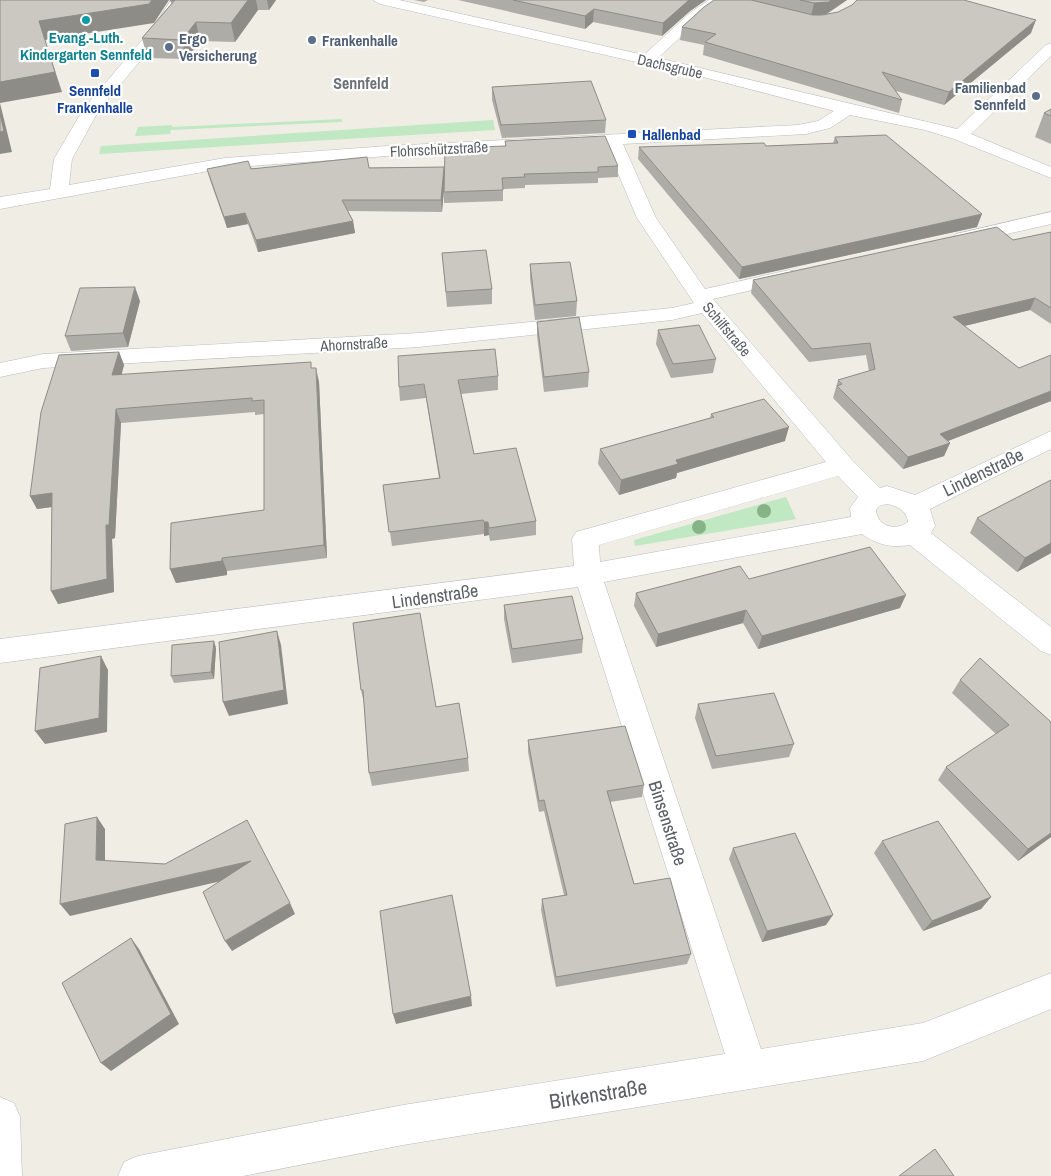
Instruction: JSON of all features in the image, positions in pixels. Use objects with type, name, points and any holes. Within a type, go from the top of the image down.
[{"type":"street","points":[[59,192],[63,159],[92,108],[161,26],[178,0]]},
{"type":"street","name":"Dachsgrube","points":[[380,0],[647,60],[846,109],[928,126],[960,135],[1051,174]]},
{"type":"street","points":[[647,60],[696,15],[718,0]]},
{"type":"street","points":[[437,12],[453,4]]},
{"type":"street","points":[[960,135],[1051,48]]},
{"type":"street","name":"Flohrschützstraße","points":[[0,203],[225,163],[388,151],[811,129],[833,122],[846,109]]},
{"type":"street","name":"Schilfstraße","points":[[613,140],[646,218],[704,301],[843,466],[873,497]]},
{"type":"street","points":[[944,242],[1051,218]]},
{"type":"street","name":"Ahornstraße","points":[[0,370],[44,362],[419,340],[672,314],[704,301],[807,272]]},
{"type":"street","name":"Lindenstraße","points":[[914,506],[1051,439]]},
{"type":"street","name":"Binsenstraße","points":[[749,1070],[588,575],[585,539],[843,466]]},
{"type":"street","points":[[887,495],[902,498],[914,506],[921,515],[922,526],[914,534],[906,537],[894,538],[882,535],[863,519],[862,510],[866,502],[873,497],[887,495]]},
{"type":"street","name":"Lindenstraße","points":[[0,651],[588,575],[867,524]]},
{"type":"street","points":[[914,534],[1051,643]]},
{"type":"street","name":"Birkenstraße","points":[[138,1176],[403,1125],[923,1042],[1051,991]]},
{"type":"street","points":[[0,1117],[2,1176]]},
{"type":"green space","points":[[342,119],[342,122],[171,130],[170,134],[135,136],[138,127]]},
{"type":"green space","points":[[493,120],[495,130],[99,154],[101,146]]},
{"type":"green space","points":[[786,497],[796,519],[635,546],[634,540]]},
{"type":"building","points":[[0,0],[152,0],[149,4],[39,21],[55,72],[0,82]]},
{"type":"building","points":[[175,0],[248,0],[231,23],[196,22],[182,40],[142,38]]},
{"type":"building","points":[[513,0],[689,0],[663,23],[594,9],[585,16]]},
{"type":"building","points":[[714,0],[751,0],[813,15],[822,15],[838,12],[852,5],[857,0],[964,0],[1036,20],[949,92],[882,72],[902,100],[705,42],[716,34],[682,27]]},
{"type":"building","points":[[800,0],[831,0],[829,2],[814,3]]},
{"type":"building","points":[[591,81],[606,120],[501,125],[492,87]]},
{"type":"building","points":[[1051,109],[1051,116],[1044,113]]},
{"type":"building","points":[[0,114],[4,131],[0,132]]},
{"type":"building","points":[[886,135],[982,214],[742,267],[639,147],[764,143],[766,146],[838,143],[835,137]]},
{"type":"building","points":[[605,136],[618,166],[598,167],[598,172],[524,174],[525,177],[502,178],[503,190],[444,192],[445,148],[506,146],[505,141]]},
{"type":"building","points":[[367,157],[369,168],[444,167],[441,200],[342,200],[353,221],[256,240],[245,213],[224,217],[207,169],[248,161],[251,169]]},
{"type":"building","points":[[997,227],[1013,240],[1051,232],[1051,308],[1035,298],[953,317],[1019,368],[1051,355],[1051,391],[940,434],[950,443],[908,457],[837,386],[842,384],[838,380],[875,369],[870,343],[812,349],[753,280]]},
{"type":"building","points":[[486,250],[492,289],[446,292],[442,253]]},
{"type":"building","points":[[570,262],[577,301],[535,305],[530,264]]},
{"type":"building","points":[[135,287],[123,333],[65,336],[80,288]]},
{"type":"building","points":[[579,317],[589,372],[544,377],[537,322]]},
{"type":"building","points":[[699,325],[716,359],[673,364],[658,330]]},
{"type":"building","points":[[495,349],[498,376],[458,380],[474,454],[516,448],[536,521],[489,528],[488,522],[483,520],[389,532],[383,485],[440,478],[424,384],[399,387],[398,356]]},
{"type":"building","points":[[119,352],[112,375],[311,362],[311,368],[316,368],[324,545],[222,558],[222,561],[170,569],[171,523],[264,510],[264,400],[252,401],[252,398],[116,409],[109,525],[106,525],[107,579],[51,591],[52,493],[30,496],[41,412],[59,355]]},
{"type":"building","points":[[764,399],[789,427],[676,460],[678,464],[621,480],[600,449],[714,417],[711,414]]},
{"type":"building","points":[[1051,480],[1051,543],[1025,558],[977,518]]},
{"type":"building","points":[[870,547],[906,595],[762,636],[746,610],[658,634],[636,593],[740,566],[749,579]]},
{"type":"building","points":[[572,596],[583,639],[512,649],[504,605]]},
{"type":"building","points":[[420,613],[436,707],[459,703],[468,758],[369,773],[363,690],[361,690],[353,623]]},
{"type":"building","points":[[277,631],[284,690],[223,702],[219,642]]},
{"type":"building","points":[[214,641],[211,672],[171,676],[172,645]]},
{"type":"building","points":[[101,656],[99,718],[35,731],[40,668]]},
{"type":"building","points":[[980,658],[1051,722],[1051,833],[1028,849],[946,767],[1009,725],[960,680]]},
{"type":"building","points":[[774,693],[794,744],[716,756],[698,704]]},
{"type":"building","points":[[625,726],[644,785],[607,791],[634,884],[670,878],[691,954],[556,977],[542,899],[567,895],[544,800],[539,801],[528,740]]},
{"type":"building","points":[[97,817],[96,860],[165,864],[247,820],[290,903],[225,941],[203,892],[251,861],[60,904],[65,824]]},
{"type":"building","points":[[938,821],[991,897],[932,921],[882,841]]},
{"type":"building","points":[[795,833],[833,915],[767,931],[733,848]]},
{"type":"building","points":[[452,895],[471,996],[393,1014],[380,911]]},
{"type":"building","points":[[131,938],[171,1014],[101,1063],[62,983]]},
{"type":"building","points":[[935,1149],[954,1176],[899,1176]]},
{"type":"place","name":"Evang.-Luth. Kindergarten Sennfeld","points":[[86,20]]},
{"type":"place","name":"Frankenhalle","points":[[312,40]]},
{"type":"place","name":"Ergo Versicherung","points":[[169,47]]},
{"type":"place","name":"Sennfeld Frankenhalle","points":[[95,73]]},
{"type":"place","name":"Familienbad Sennfeld","points":[[1036,96]]},
{"type":"place","name":"Hallenbad","points":[[632,134]]},
{"type":"district","name":"Sennfeld","points":[[361,83]]}]
